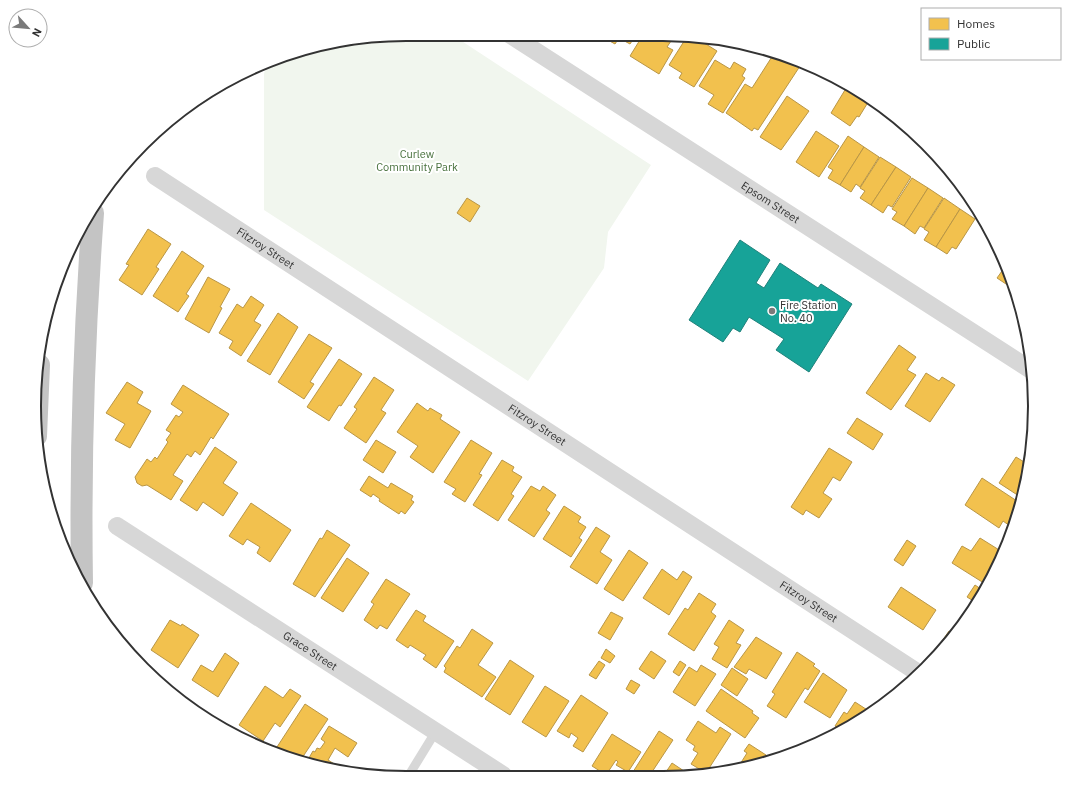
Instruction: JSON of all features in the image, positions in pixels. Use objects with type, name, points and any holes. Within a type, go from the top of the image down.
[{"type":"highway","points":[[82,573],[81,427],[85,325],[93,219]]},
{"type":"street","name":"Epsom Street","points":[[520,41],[1026,367]]},
{"type":"street","name":"Fitzroy Street","points":[[155,176],[914,670]]},
{"type":"street","name":"Grace Street","points":[[117,526],[497,771]]},
{"type":"lane","points":[[411,771],[436,731]]},
{"type":"green space","name":"Curlew Community Park","points":[[406,41],[462,41],[651,165],[608,232],[604,268],[528,381],[264,210],[264,73],[267,69],[289,60],[312,53],[358,44]]},
{"type":"building: Homes","points":[[610,41],[617,41],[615,44]]},
{"type":"building: Homes","points":[[624,41],[632,41],[630,44]]},
{"type":"building: Homes","points":[[639,41],[671,41],[667,47],[673,50],[659,74],[630,56]]},
{"type":"building: Homes","points":[[684,42],[705,44],[717,51],[694,87],[679,78],[682,73],[669,65]]},
{"type":"building: Homes","points":[[772,57],[799,67],[758,130],[754,128],[752,131],[726,113],[745,84],[752,88]]},
{"type":"building: Homes","points":[[715,60],[730,69],[734,62],[746,69],[742,76],[745,78],[723,113],[708,104],[714,95],[699,86]]},
{"type":"building: Homes","points":[[845,90],[867,104],[859,117],[857,116],[850,126],[831,113]]},
{"type":"building: Homes","points":[[787,96],[809,111],[781,150],[760,137]]},
{"type":"building: Homes","points":[[816,131],[839,146],[819,177],[796,162]]},
{"type":"building: Homes","points":[[848,136],[864,147],[840,185],[828,178],[833,170],[828,167]]},
{"type":"building: Homes","points":[[864,147],[879,157],[860,187],[856,184],[851,192],[840,185]]},
{"type":"building: Homes","points":[[880,157],[896,167],[871,205],[860,198],[865,191],[860,188]]},
{"type":"building: Homes","points":[[896,167],[911,177],[892,207],[888,205],[883,213],[871,205]]},
{"type":"building: Homes","points":[[912,178],[928,188],[904,226],[892,219],[897,212],[892,209]]},
{"type":"building: Homes","points":[[928,188],[943,198],[924,228],[920,226],[915,234],[904,226]]},
{"type":"building: Homes","points":[[467,198],[480,206],[470,222],[457,213]]},
{"type":"building: Homes","points":[[944,198],[960,209],[936,247],[924,240],[929,232],[924,229]]},
{"type":"building: Homes","points":[[960,209],[975,219],[956,249],[952,247],[947,254],[936,247]]},
{"type":"building: Homes","points":[[148,229],[171,244],[156,267],[159,269],[142,295],[119,280],[129,265],[126,264]]},
{"type":"building: Homes","points":[[182,251],[204,266],[186,294],[189,296],[178,312],[153,296]]},
{"type":"building: Homes","points":[[1002,271],[1007,285],[997,278]]},
{"type":"building: Homes","points":[[208,277],[230,289],[220,307],[222,308],[209,333],[185,319]]},
{"type":"building: Homes","points":[[251,296],[264,305],[254,321],[261,325],[241,356],[229,348],[233,341],[219,333],[237,304],[243,308]]},
{"type":"building: Homes","points":[[278,313],[298,327],[270,375],[247,361]]},
{"type":"building: Homes","points":[[309,334],[332,348],[310,382],[314,384],[304,399],[278,382]]},
{"type":"building: Homes","points":[[899,345],[916,357],[907,370],[916,375],[891,410],[866,393]]},
{"type":"building: Homes","points":[[339,359],[362,374],[341,406],[339,405],[329,421],[307,407]]},
{"type":"building: Homes","points":[[926,373],[939,381],[942,377],[955,385],[930,422],[905,406]]},
{"type":"building: Homes","points":[[374,377],[394,390],[381,410],[386,413],[366,443],[344,428],[357,409],[354,407]]},
{"type":"building: Homes","points":[[127,382],[143,392],[137,403],[151,411],[130,448],[115,440],[125,424],[106,413]]},
{"type":"building: Homes","points":[[183,385],[229,414],[213,439],[211,437],[200,455],[195,451],[191,457],[187,454],[173,475],[183,481],[171,500],[147,485],[142,486],[137,483],[135,477],[147,459],[151,462],[155,457],[157,459],[168,442],[166,440],[171,433],[166,430],[176,415],[179,417],[183,412],[171,404]]},
{"type":"building: Homes","points":[[417,403],[428,411],[430,408],[442,415],[440,419],[460,432],[433,473],[410,457],[418,446],[397,432]]},
{"type":"building: Homes","points":[[857,418],[883,434],[873,450],[847,433]]},
{"type":"building: Homes","points":[[376,440],[396,452],[383,473],[363,460]]},
{"type":"building: Homes","points":[[471,440],[492,453],[479,474],[482,475],[465,502],[452,494],[456,489],[444,482]]},
{"type":"building: Homes","points":[[215,447],[237,462],[223,483],[238,493],[223,516],[203,502],[197,511],[180,500]]},
{"type":"building: Homes","points":[[829,448],[852,462],[840,481],[833,477],[823,493],[832,499],[819,518],[806,510],[803,515],[791,507]]},
{"type":"building: Homes","points":[[1016,457],[1024,462],[1017,495],[999,483]]},
{"type":"building: Homes","points":[[502,460],[514,467],[512,471],[522,477],[511,494],[514,496],[498,521],[473,505]]},
{"type":"building: Homes","points":[[369,476],[388,488],[391,483],[413,496],[411,500],[414,502],[405,514],[401,511],[399,514],[379,501],[380,499],[373,494],[371,497],[360,490]]},
{"type":"building: Homes","points":[[982,478],[1016,500],[1008,525],[1003,521],[999,528],[965,505]]},
{"type":"building: Homes","points":[[531,486],[540,491],[543,486],[556,495],[546,510],[550,513],[534,537],[508,520]]},
{"type":"building: Homes","points":[[251,503],[291,530],[270,562],[257,553],[260,547],[247,539],[243,545],[229,536]]},
{"type":"building: Homes","points":[[564,506],[581,517],[578,522],[586,527],[579,538],[582,540],[571,557],[543,539]]},
{"type":"building: Homes","points":[[596,527],[610,536],[600,552],[612,560],[597,584],[570,567]]},
{"type":"building: Homes","points":[[327,530],[350,545],[315,597],[293,584],[320,538],[322,539]]},
{"type":"building: Homes","points":[[980,538],[998,549],[982,582],[952,563],[962,546],[971,551]]},
{"type":"building: Homes","points":[[907,540],[916,546],[903,566],[894,560]]},
{"type":"building: Homes","points":[[629,550],[648,563],[623,601],[604,589]]},
{"type":"building: Homes","points":[[347,558],[369,573],[343,612],[321,598]]},
{"type":"building: Homes","points":[[662,569],[677,580],[683,571],[692,577],[669,615],[643,598]]},
{"type":"building: Homes","points":[[386,579],[410,594],[387,629],[380,625],[377,629],[364,620],[374,604],[371,602]]},
{"type":"building: Homes","points":[[975,585],[979,588],[972,600],[967,597]]},
{"type":"building: Homes","points":[[901,587],[936,610],[923,630],[888,607]]},
{"type":"building: Homes","points":[[699,593],[716,604],[711,612],[716,616],[694,651],[668,634],[685,608],[688,610]]},
{"type":"building: Homes","points":[[416,610],[426,616],[423,621],[454,641],[436,668],[423,659],[426,655],[410,645],[408,648],[396,640]]},
{"type":"building: Homes","points":[[611,612],[623,618],[610,640],[598,633]]},
{"type":"building: Homes","points":[[170,620],[181,626],[182,624],[199,635],[178,668],[151,650]]},
{"type":"building: Homes","points":[[729,620],[744,630],[736,643],[741,645],[727,668],[712,659],[719,647],[714,644]]},
{"type":"building: Homes","points":[[472,629],[493,643],[478,665],[496,677],[482,697],[444,672],[446,668],[444,666],[457,646],[460,648]]},
{"type":"building: Homes","points":[[756,637],[782,653],[766,679],[749,669],[746,674],[734,667]]},
{"type":"building: Homes","points":[[606,649],[615,656],[610,663],[601,658]]},
{"type":"building: Homes","points":[[651,651],[666,661],[654,679],[639,669]]},
{"type":"building: Homes","points":[[797,652],[815,664],[813,666],[820,671],[808,690],[805,688],[786,718],[767,706],[775,694],[772,692]]},
{"type":"building: Homes","points":[[225,653],[239,663],[218,697],[192,680],[201,665],[213,672]]},
{"type":"building: Homes","points":[[510,660],[534,676],[510,715],[485,699]]},
{"type":"building: Homes","points":[[599,661],[605,665],[596,679],[589,675]]},
{"type":"building: Homes","points":[[680,661],[686,665],[679,676],[673,672]]},
{"type":"building: Homes","points":[[701,665],[716,674],[695,706],[673,692],[689,667],[697,672]]},
{"type":"building: Homes","points":[[732,668],[748,679],[737,696],[721,685]]},
{"type":"building: Homes","points":[[823,673],[847,690],[830,718],[804,702]]},
{"type":"building: Homes","points":[[631,680],[640,685],[634,694],[626,689]]},
{"type":"building: Homes","points":[[265,686],[283,698],[290,689],[301,696],[280,727],[275,723],[263,741],[239,725]]},
{"type":"building: Homes","points":[[545,686],[569,701],[546,737],[522,722]]},
{"type":"building: Homes","points":[[721,689],[753,711],[752,713],[759,718],[745,738],[706,711]]},
{"type":"building: Homes","points":[[581,695],[608,713],[583,752],[573,746],[578,738],[571,733],[569,738],[557,731]]},
{"type":"building: Homes","points":[[855,702],[866,709],[846,722],[836,727],[835,726],[844,712],[847,714]]},
{"type":"building: Homes","points":[[305,704],[328,719],[303,756],[277,747]]},
{"type":"building: Homes","points":[[698,721],[716,733],[720,727],[731,734],[709,768],[699,769],[691,764],[698,753],[693,750],[695,746],[686,740]]},
{"type":"building: Homes","points":[[329,726],[357,743],[348,757],[335,748],[328,760],[334,764],[309,758],[313,751],[315,752],[317,748],[320,749],[325,742],[321,739]]},
{"type":"building: Homes","points":[[659,731],[673,740],[653,771],[634,771]]},
{"type":"building: Homes","points":[[612,734],[641,752],[629,771],[616,765],[618,762],[616,760],[609,771],[600,771],[592,766]]},
{"type":"building: Homes","points":[[749,744],[766,755],[757,759],[741,762],[747,753],[744,751]]},
{"type":"building: Homes","points":[[672,763],[683,770],[667,771]]},
{"type":"building: Public","name":"Fire Station No. 40","points":[[740,240],[770,260],[756,283],[764,288],[780,263],[818,288],[821,284],[852,304],[809,372],[776,350],[784,339],[749,317],[740,332],[733,328],[723,342],[689,320]]},
{"type":"place","name":"Fire Station No. 40","points":[[772,311]]}]
